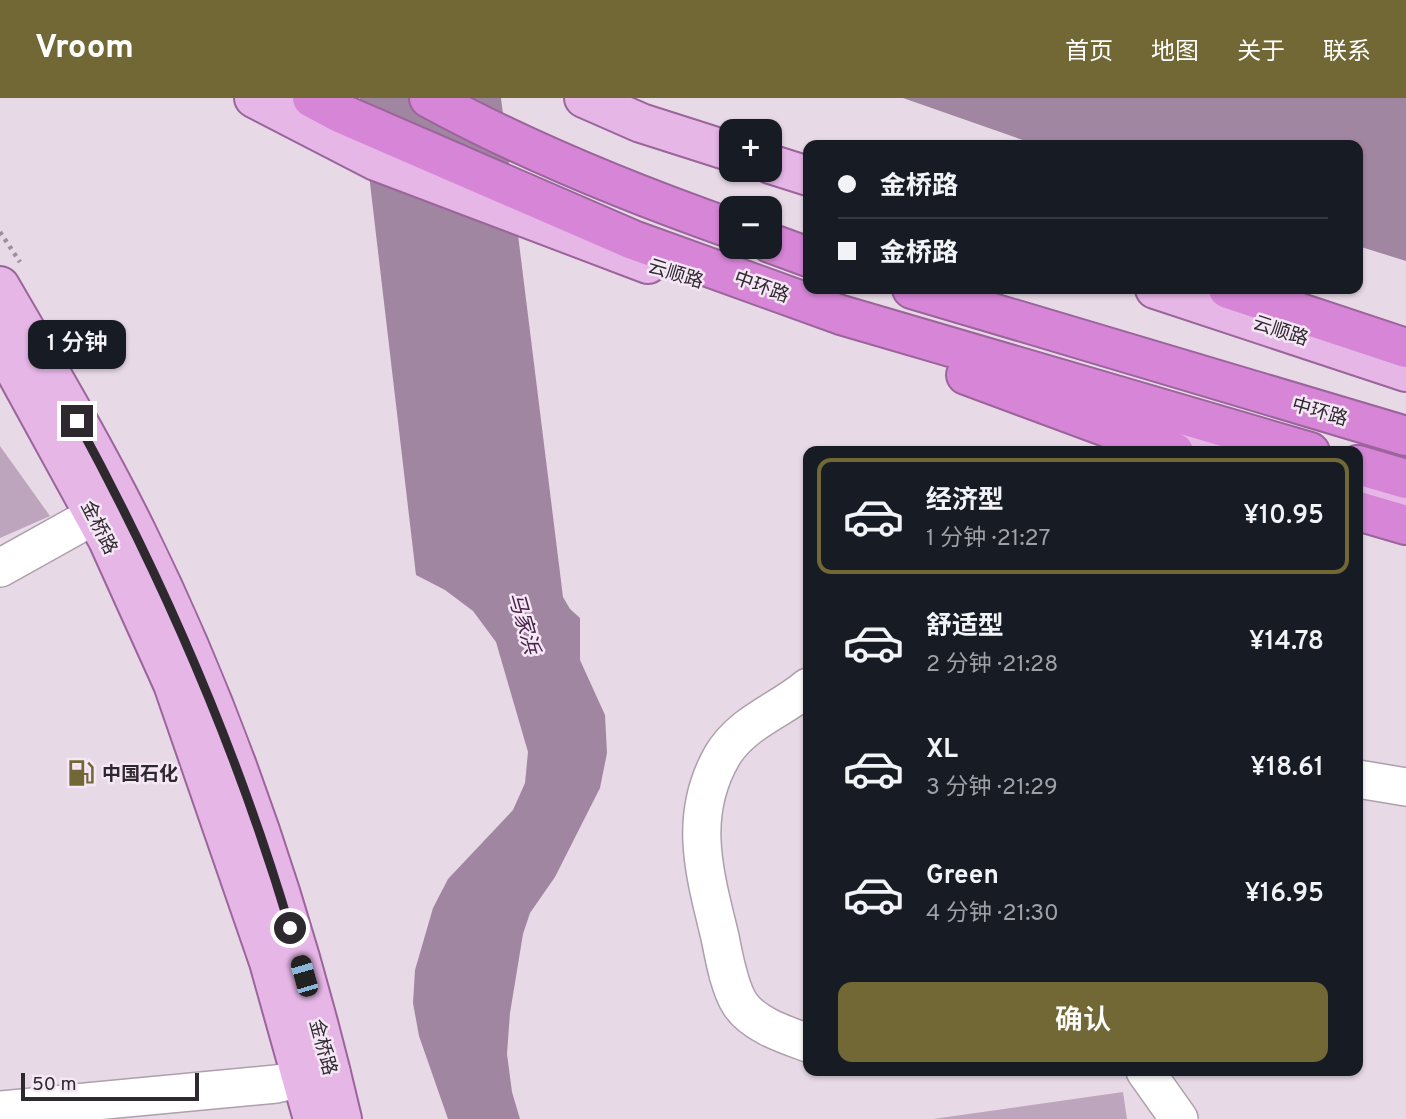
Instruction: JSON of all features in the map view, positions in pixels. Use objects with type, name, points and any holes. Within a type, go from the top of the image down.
[{"type":"highway","name":"中环路","points":[[312,98],[340,113],[634,240],[841,315],[1289,446]]},
{"type":"highway","points":[[429,98],[498,136],[620,189],[719,224]]},
{"type":"highway","points":[[782,247],[803,255]]},
{"type":"highway","name":"中环路","points":[[929,294],[1406,436]]},
{"type":"highway","points":[[1243,294],[1406,348]]},
{"type":"highway","points":[[905,351],[1157,446]]},
{"type":"highway","points":[[1363,466],[1406,479]]},
{"type":"highway","points":[[1363,512],[1406,525]]},
{"type":"main road","name":"云顺路","points":[[254,98],[376,160],[636,261],[852,329],[905,351],[1213,446]]},
{"type":"main road","points":[[584,98],[640,124],[719,148]]},
{"type":"main road","points":[[782,168],[803,174]]},
{"type":"main road","name":"金桥路","points":[[0,286],[136,531],[203,678],[261,830],[318,1076],[313,1119]]},
{"type":"main road","name":"云顺路","points":[[1170,294],[1406,372]]},
{"type":"main road","name":"金桥路","points":[[0,343],[95,515],[173,684],[318,1076],[342,1119]]},
{"type":"main road","points":[[1363,492],[1406,505]]},
{"type":"street","points":[[0,568],[95,515]]},
{"type":"street","points":[[803,690],[750,724],[722,756],[704,804],[700,853],[724,955],[740,1004],[768,1027],[803,1041]]},
{"type":"street","points":[[1363,780],[1406,787]]},
{"type":"street","points":[[0,1110],[318,1076]]},
{"type":"street","points":[[1149,1076],[1179,1119]]},
{"type":"shaded area","points":[[0,446],[50,516],[0,538]]},
{"type":"shaded area","points":[[1123,1092],[1127,1119],[933,1119]]},
{"type":"water","name":"马家浜","points":[[360,98],[501,98],[563,597],[570,609],[580,618],[580,660],[605,715],[607,753],[600,788],[555,877],[530,913],[523,934],[510,1013],[507,1054],[512,1092],[520,1119],[448,1119],[419,1036],[413,1003],[415,970],[433,908],[448,879],[513,810],[525,783],[528,752],[496,642],[473,611],[445,590],[416,575]]},
{"type":"water","points":[[903,98],[1406,98],[1406,261],[1363,248],[1363,140],[1023,140]]},
{"type":"place","name":"中国石化","points":[[81,773]]},
{"type":"route","points":[[77,421],[136,531],[203,678],[261,830],[290,928]]}]
